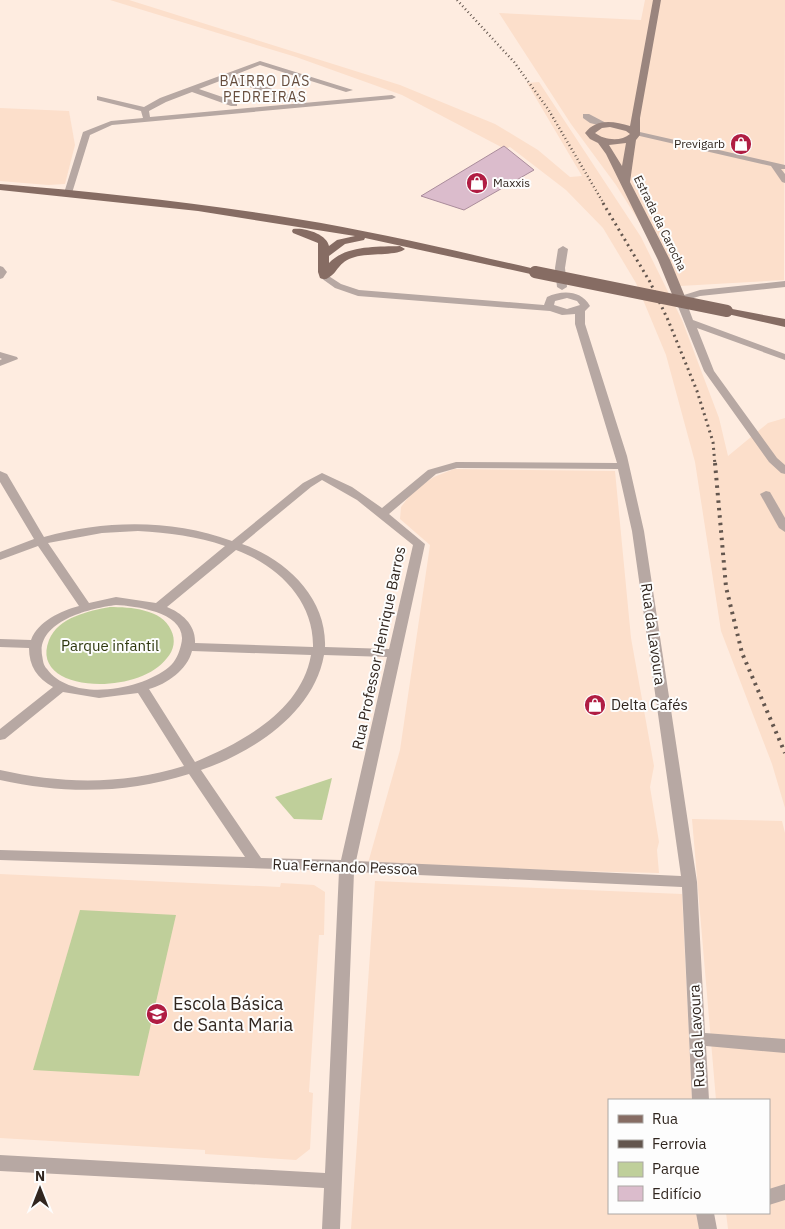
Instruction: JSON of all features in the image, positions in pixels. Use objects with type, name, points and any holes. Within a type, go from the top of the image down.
[{"type":"main road","points":[[0,187],[183,206],[265,217],[352,237],[357,245],[334,264],[324,276]]},
{"type":"main road","points":[[183,206],[286,227],[360,238],[449,259],[536,272],[785,323]]},
{"type":"main road","points":[[286,227],[313,236],[323,242],[325,254],[322,266],[324,276]]},
{"type":"main road","points":[[325,254],[341,242],[352,237]]},
{"type":"main road","points":[[343,257],[397,246]]},
{"type":"street","points":[[625,182],[634,118],[657,0]]},
{"type":"street","points":[[100,98],[145,110],[191,89],[260,63],[349,90]]},
{"type":"street","points":[[224,76],[297,100]]},
{"type":"street","points":[[191,89],[234,104]]},
{"type":"street","points":[[68,193],[86,134],[111,123],[392,98]]},
{"type":"street","points":[[156,104],[180,112]]},
{"type":"street","points":[[145,110],[148,120]]},
{"type":"street","points":[[631,136],[626,127],[609,125],[593,121],[585,113],[585,122],[591,130],[609,125],[634,118]]},
{"type":"street","name":"Estrada da Carocha","points":[[591,130],[591,136],[601,140],[611,154],[664,260],[682,304]]},
{"type":"street","points":[[628,155],[611,154],[614,147],[631,136]]},
{"type":"street","points":[[601,140],[631,136],[655,137],[785,167]]},
{"type":"street","points":[[774,165],[785,180]]},
{"type":"street","points":[[553,302],[562,287],[560,268],[563,249]]},
{"type":"street","points":[[0,269],[2,272],[0,276]]},
{"type":"street","points":[[324,276],[338,286],[358,294],[521,305],[553,302],[573,296]]},
{"type":"street","points":[[785,284],[689,295],[682,304],[712,377],[774,460],[785,471]]},
{"type":"street","points":[[562,287],[573,296],[581,299],[585,304],[580,310],[580,324]]},
{"type":"street","points":[[553,302],[580,324]]},
{"type":"street","points":[[566,312],[580,310]]},
{"type":"street","points":[[689,322],[785,357]]},
{"type":"street","name":"Rua da Lavoura","points":[[580,324],[621,456],[638,531],[689,882],[700,1099]]},
{"type":"street","points":[[0,355],[13,359],[0,363]]},
{"type":"street","points":[[382,514],[432,472],[456,465],[622,466]]},
{"type":"street","points":[[1,474],[41,541],[85,606]]},
{"type":"street","name":"Rua Professor Henrique Barros","points":[[235,544],[306,485],[322,476],[335,481],[382,514],[419,544],[347,866],[331,1229]]},
{"type":"street","points":[[766,494],[785,528]]},
{"type":"street","points":[[0,556],[41,541],[82,532],[141,528],[190,533],[235,544],[260,556],[282,571],[300,588],[312,608],[317,622],[319,652],[315,668],[307,685],[296,702],[281,717],[242,746],[192,768],[154,778],[74,786],[35,783],[0,775]]},
{"type":"street","points":[[160,607],[235,544]]},
{"type":"street","points":[[116,600],[160,607],[179,620],[186,628],[188,647],[184,657],[173,670],[156,682],[126,692],[92,694],[62,686],[51,680],[37,664],[35,655],[37,644],[48,626],[58,618],[85,606],[116,600]]},
{"type":"street","points":[[0,643],[37,644]]},
{"type":"street","points":[[188,647],[395,653]]},
{"type":"street","points":[[0,736],[62,686]]},
{"type":"street","points":[[142,688],[192,768],[257,863]]},
{"type":"street","name":"Rua Fernando Pessoa","points":[[0,855],[347,866],[689,882]]},
{"type":"street","points":[[698,1039],[785,1046]]},
{"type":"street","points":[[0,1163],[332,1182]]},
{"type":"street","points":[[770,1197],[785,1192]]},
{"type":"shaded area","points":[[110,0],[129,0],[400,85],[495,124],[538,150],[570,177],[582,176],[527,83],[539,82],[641,237],[682,320],[719,418],[728,456],[768,423],[785,418],[785,808],[772,764],[721,631],[695,462],[666,355],[636,283],[603,228],[566,190],[510,147],[505,149],[402,95],[296,57]]},
{"type":"shaded area","points":[[645,0],[785,0],[784,280],[680,286],[616,185],[571,124],[499,13],[641,20]]},
{"type":"shaded area","points":[[0,108],[69,111],[75,145],[65,184],[48,185],[0,181]]},
{"type":"shaded area","points":[[454,469],[615,471],[631,638],[654,766],[650,787],[659,842],[657,850],[659,873],[368,863],[400,750],[430,545],[400,519],[401,507],[414,490],[434,477]]},
{"type":"shaded area","points":[[692,819],[782,821],[785,833],[785,1229],[728,1229],[726,1214],[770,1214],[770,1099],[716,1099]]},
{"type":"shaded area","name":"Escola Básica de Santa Maria","points":[[0,874],[280,887],[281,883],[314,885],[325,892],[324,935],[319,935],[309,1092],[313,1093],[310,1149],[296,1160],[205,1154],[205,1150],[0,1138]]},
{"type":"shaded area","points":[[375,881],[682,894],[692,1099],[608,1099],[608,1214],[698,1214],[699,1229],[351,1229]]},
{"type":"green space","name":"Parque infantil","points":[[110,607],[136,609],[153,613],[167,623],[173,634],[174,641],[173,648],[167,658],[153,671],[133,679],[111,683],[89,684],[69,679],[54,671],[47,658],[49,640],[53,632],[75,616]]},
{"type":"green space","points":[[332,778],[322,820],[294,819],[275,797]]},
{"type":"green space","points":[[80,910],[176,915],[139,1076],[33,1070]]},
{"type":"building","name":"Maxxis","points":[[504,146],[534,170],[464,210],[421,196]]},
{"type":"railway","points":[[457,0],[514,62],[548,109],[604,204]]},
{"type":"railway","points":[[603,203],[650,282],[668,320],[697,391],[713,442],[715,465]]},
{"type":"railway","points":[[715,463],[726,587],[742,653],[785,753]]},
{"type":"place","name":"Previgarb","points":[[741,144]]},
{"type":"place","name":"Maxxis","points":[[477,183]]},
{"type":"place","name":"Delta Cafés","points":[[595,705]]},
{"type":"place","name":"Escola Básica de Santa Maria","points":[[157,1014]]},
{"type":"district","name":"BAIRRO DAS PEDREIRAS","points":[[265,89]]}]
